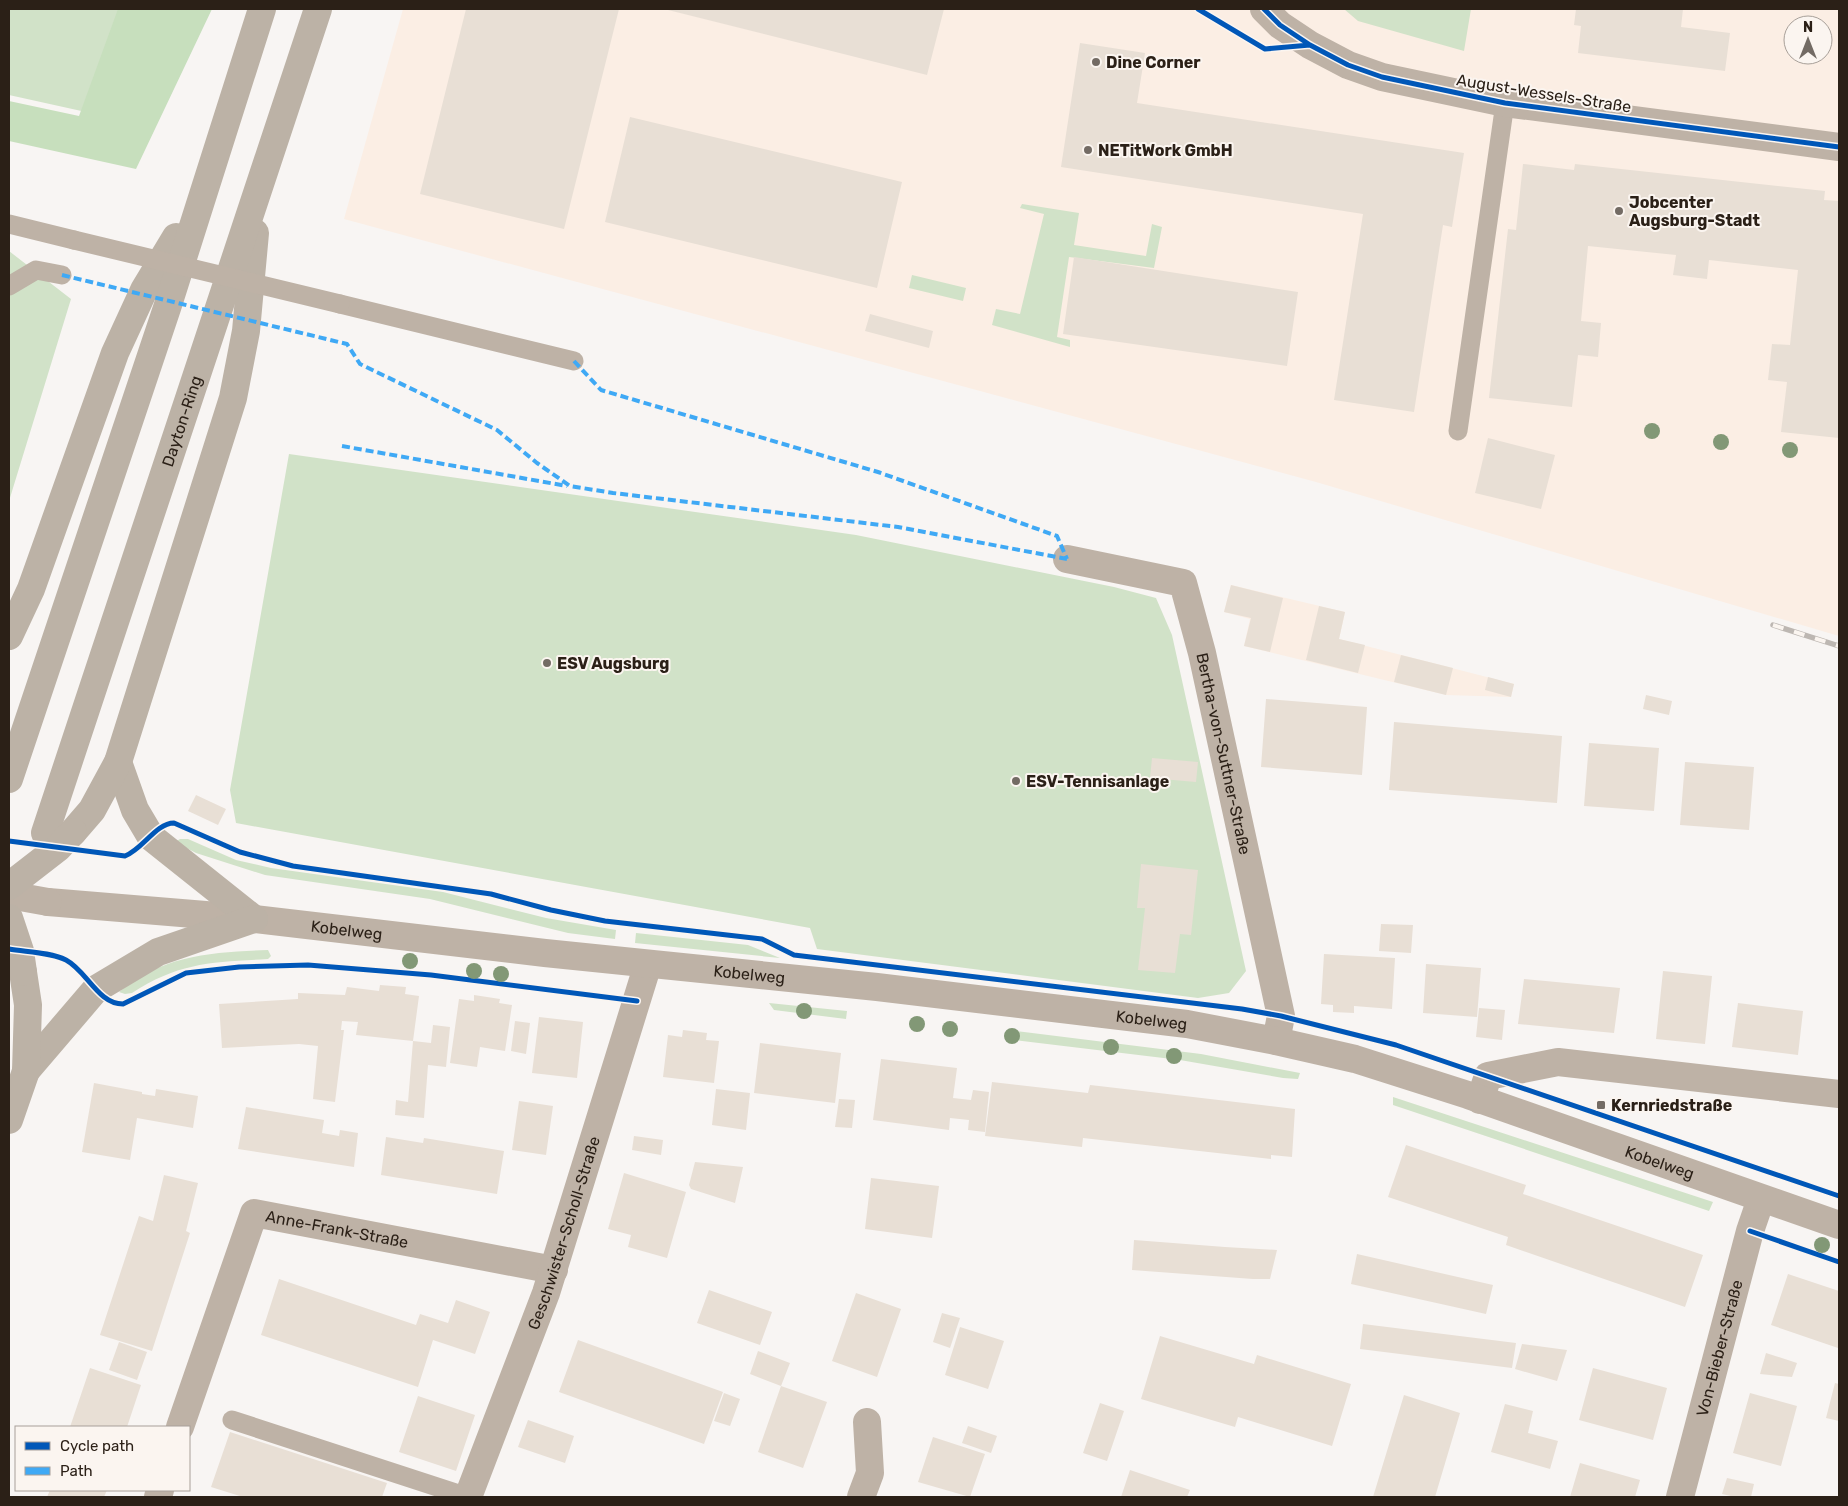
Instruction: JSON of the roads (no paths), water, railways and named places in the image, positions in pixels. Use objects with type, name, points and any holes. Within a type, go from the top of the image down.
[{"type":"highway","points":[[9,779],[166,308],[262,9]]},
{"type":"highway","name":"Dayton-Ring","points":[[46,833],[318,9]]},
{"type":"highway","points":[[9,886],[58,848],[73,832],[92,810],[118,762],[233,398],[246,331],[259,187]]},
{"type":"highway","points":[[9,636],[31,589],[115,353],[144,290],[202,194]]},
{"type":"highway","points":[[118,762],[135,810],[151,837],[254,919]]},
{"type":"highway","points":[[9,918],[20,951],[28,1005],[26,1071],[9,1120]]},
{"type":"highway","points":[[26,1071],[96,989],[158,952],[254,919]]},
{"type":"street","name":"August-Wessels-Straße","points":[[1264,9],[1280,25],[1310,45],[1348,65],[1382,77],[1505,103],[1839,147]]},
{"type":"street","name":"Bertha-von-Suttner-Straße","points":[[1067,559],[1183,583],[1202,653],[1281,1016],[1276,1041]]},
{"type":"street","name":"Kobelweg","points":[[9,895],[48,902],[254,919],[1187,1024],[1276,1041],[1355,1059],[1480,1100],[1839,1226]]},
{"type":"street","name":"Geschwister-Scholl-Straße","points":[[468,1497],[554,1270],[648,964]]},
{"type":"street","points":[[1480,1100],[1488,1076],[1558,1062],[1839,1094]]},
{"type":"street","name":"Von-Bieber-Straße","points":[[1680,1497],[1750,1231],[1762,1200]]},
{"type":"street","name":"Anne-Frank-Straße","points":[[180,1426],[254,1213],[554,1270]]},
{"type":"street","points":[[861,1497],[870,1473],[867,1422]]},
{"type":"lane","points":[[1458,431],[1505,103]]},
{"type":"lane","points":[[9,224],[574,360]]},
{"type":"lane","points":[[9,286],[36,270],[62,275]]},
{"type":"lane","points":[[232,1420],[468,1497]]},
{"type":"railway","points":[[1773,625],[1839,646]]},
{"type":"place","name":"Dine Corner","points":[[1096,62]]},
{"type":"place","name":"NETitWork GmbH","points":[[1088,150]]},
{"type":"place","name":"Jobcenter Augsburg-Stadt","points":[[1619,211]]},
{"type":"place","name":"ESV Augsburg","points":[[547,663]]},
{"type":"place","name":"ESV-Tennisanlage","points":[[1016,781]]},
{"type":"place","name":"Kernriedstraße","points":[[1601,1105]]}]
